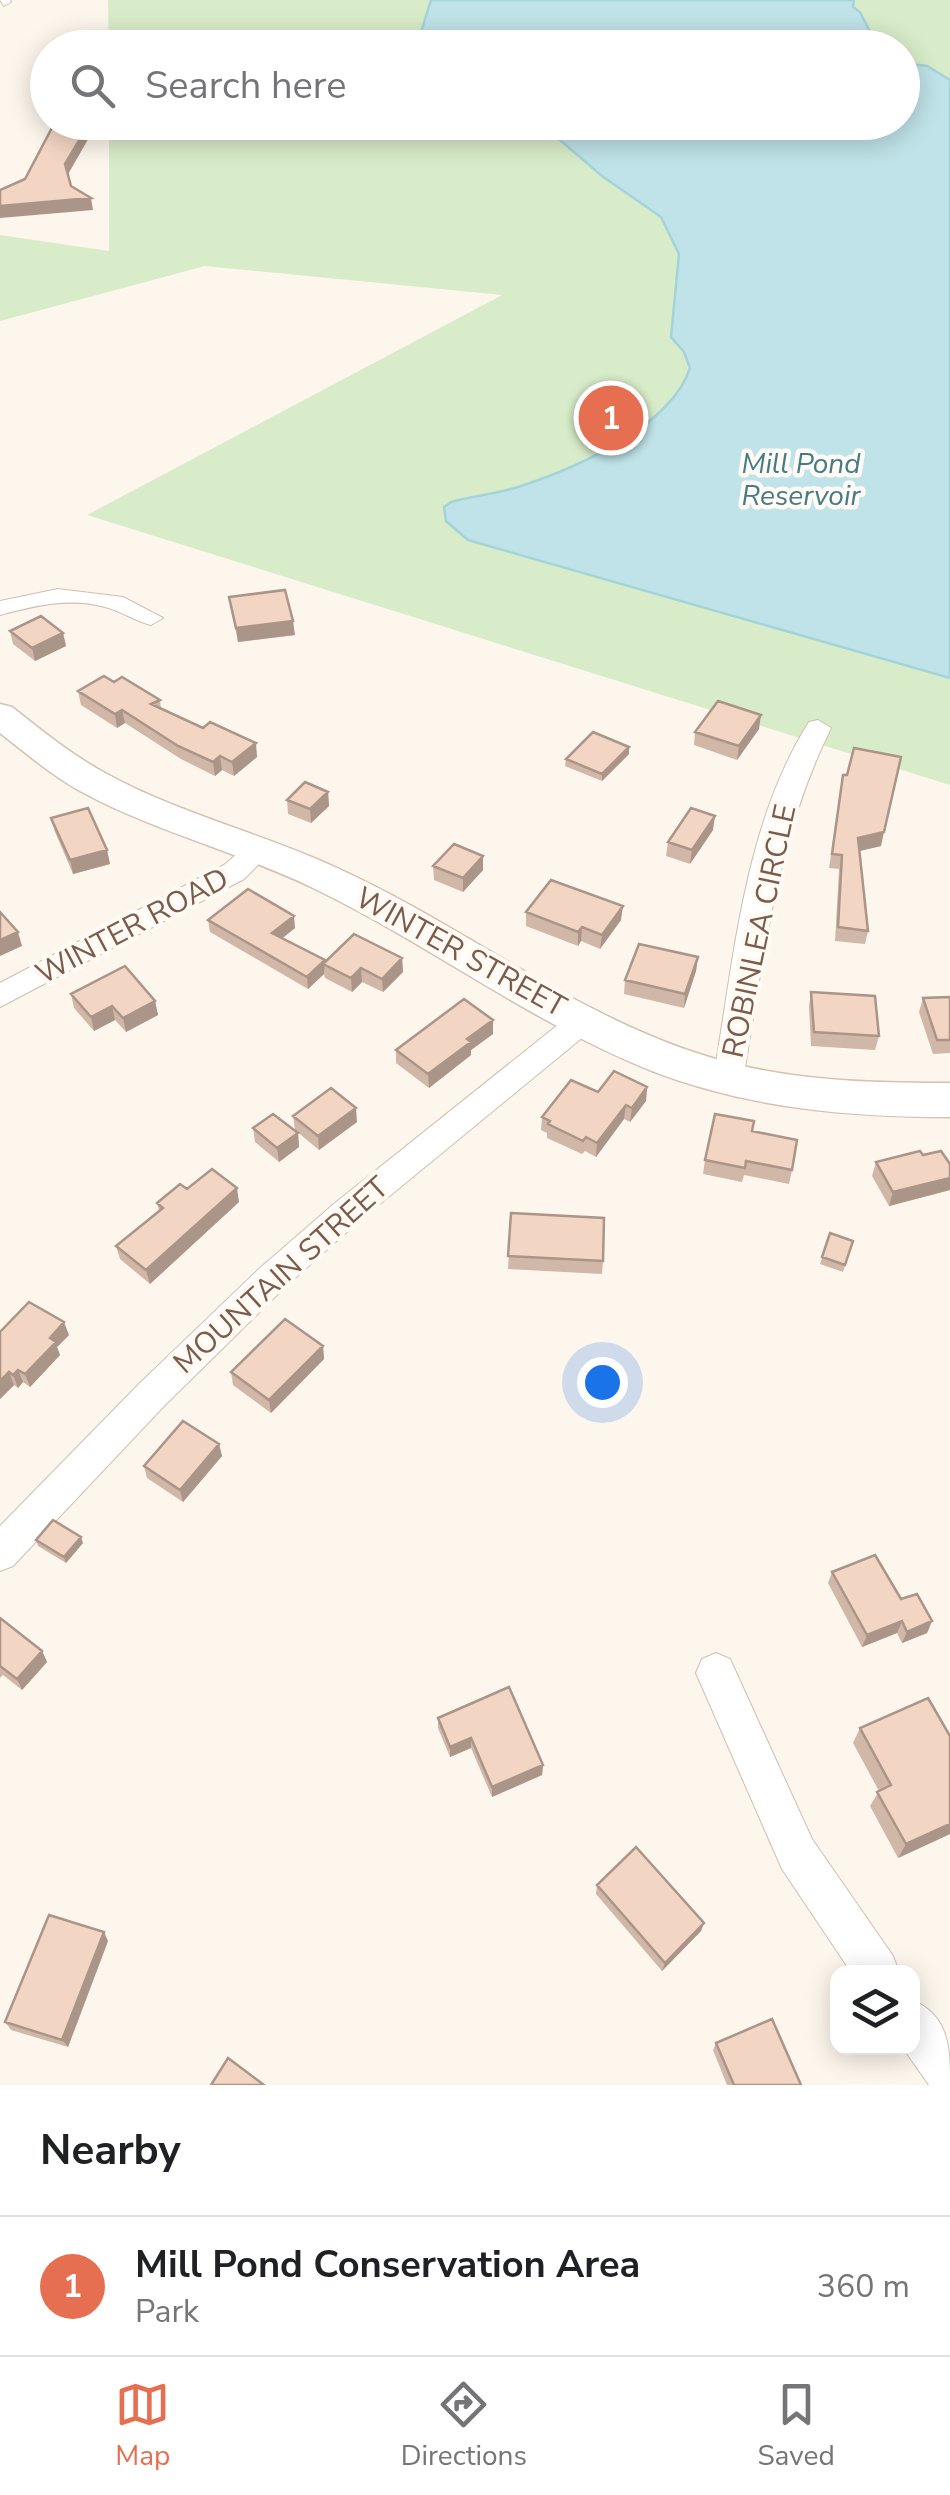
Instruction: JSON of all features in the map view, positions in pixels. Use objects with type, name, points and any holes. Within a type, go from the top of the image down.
[{"type":"street","points":[[0,608],[38,597],[83,596],[120,603],[150,618]]},
{"type":"street","name":"WINTER STREET","points":[[0,716],[102,788],[360,895],[584,1020],[654,1054],[728,1080],[830,1096],[950,1100]]},
{"type":"street","name":"ROBINLEA CIRCLE","points":[[728,1080],[774,842],[792,783],[818,728]]},
{"type":"street","name":"WINTER ROAD","points":[[0,996],[234,872],[259,850]]},
{"type":"street","name":"MOUNTAIN STREET","points":[[0,1553],[172,1372],[248,1300],[396,1171],[482,1106],[584,1020]]},
{"type":"street","points":[[716,1672],[797,1854],[872,1965]]},
{"type":"street","points":[[920,2033],[950,2074]]},
{"type":"green space","points":[[108,0],[950,0],[950,785],[87,515],[502,295],[205,266],[0,321],[0,235],[109,251],[109,140],[920,140],[920,30],[109,30]]},
{"type":"water","points":[[431,0],[854,0],[853,7],[869,30],[422,30]]},
{"type":"water","name":"Mill Pond Reservoir","points":[[920,65],[950,80],[950,678],[468,540],[446,521],[444,507],[451,502],[541,479],[618,443],[663,409],[690,368],[684,352],[671,337],[679,254],[661,217],[602,176],[560,140],[920,140]]},
{"type":"building","points":[[46,140],[79,140],[65,164],[71,186],[91,198],[0,206],[0,190],[25,179]]},
{"type":"building","points":[[285,590],[293,621],[236,628],[229,597]]},
{"type":"building","points":[[41,616],[63,633],[32,648],[10,631]]},
{"type":"building","points":[[104,676],[114,682],[122,677],[160,700],[151,704],[203,728],[210,722],[256,743],[232,762],[220,756],[213,762],[178,746],[122,710],[115,714],[78,691]]},
{"type":"building","points":[[718,701],[761,715],[739,746],[695,732]]},
{"type":"building","points":[[593,732],[629,747],[602,774],[566,759]]},
{"type":"building","points":[[854,748],[901,757],[884,832],[858,838],[868,931],[838,927],[842,855],[832,854],[843,775],[847,775]]},
{"type":"building","points":[[305,782],[328,792],[310,809],[287,800]]},
{"type":"building","points":[[88,808],[107,850],[70,860],[51,818]]},
{"type":"building","points":[[691,808],[715,816],[692,850],[668,842]]},
{"type":"building","points":[[454,844],[483,856],[463,878],[433,866]]},
{"type":"building","points":[[551,880],[623,906],[602,935],[582,927],[578,932],[526,912]]},
{"type":"building","points":[[248,889],[294,916],[272,933],[325,960],[307,977],[208,920]]},
{"type":"building","points":[[0,912],[18,932],[0,940]]},
{"type":"building","points":[[354,934],[402,958],[382,979],[361,968],[351,978],[323,964]]},
{"type":"building","points":[[639,944],[698,957],[685,994],[625,980]]},
{"type":"building","points":[[125,966],[155,1001],[123,1018],[112,1006],[91,1017],[71,994]]},
{"type":"building","points":[[811,992],[875,996],[879,1036],[814,1032]]},
{"type":"building","points":[[950,997],[950,1040],[937,1040],[923,998]]},
{"type":"building","points":[[464,999],[493,1020],[467,1039],[471,1042],[428,1074],[396,1050]]},
{"type":"building","points":[[614,1071],[647,1087],[632,1108],[626,1105],[597,1143],[586,1137],[583,1141],[548,1124],[550,1121],[542,1117],[571,1080],[598,1092]]},
{"type":"building","points":[[331,1088],[356,1108],[318,1136],[293,1116]]},
{"type":"building","points":[[273,1114],[298,1133],[277,1148],[253,1128]]},
{"type":"building","points":[[715,1114],[754,1121],[752,1131],[797,1140],[792,1170],[746,1161],[745,1168],[705,1160]]},
{"type":"building","points":[[920,1151],[923,1155],[941,1151],[950,1164],[950,1178],[893,1192],[876,1162]]},
{"type":"building","points":[[212,1169],[237,1188],[146,1270],[116,1246],[163,1208],[157,1203],[180,1184],[187,1189]]},
{"type":"building","points":[[511,1213],[604,1218],[603,1261],[508,1256]]},
{"type":"building","points":[[830,1233],[853,1241],[845,1265],[822,1257]]},
{"type":"building","points":[[29,1302],[64,1322],[50,1338],[56,1342],[25,1374],[18,1370],[13,1375],[9,1372],[0,1381],[0,1332]]},
{"type":"building","points":[[285,1319],[323,1346],[269,1400],[231,1372]]},
{"type":"building","points":[[183,1421],[219,1444],[180,1490],[144,1466]]},
{"type":"building","points":[[53,1520],[81,1537],[64,1557],[36,1540]]},
{"type":"building","points":[[875,1555],[901,1599],[917,1594],[932,1621],[907,1632],[902,1621],[867,1635],[832,1572]]},
{"type":"building","points":[[0,1618],[42,1651],[17,1679],[0,1666]]},
{"type":"building","points":[[509,1687],[543,1765],[492,1787],[471,1738],[450,1747],[438,1718]]},
{"type":"building","points":[[928,1698],[950,1736],[950,1824],[906,1844],[877,1792],[891,1785],[860,1728]]},
{"type":"building","points":[[636,1847],[704,1923],[665,1963],[597,1885]]},
{"type":"building","points":[[49,1915],[104,1932],[62,2040],[5,2022]]},
{"type":"building","points":[[772,2019],[801,2085],[734,2085],[716,2043]]},
{"type":"building","points":[[228,2058],[264,2085],[211,2085]]},
{"type":"place","name":"Mill Pond Conservation Area","points":[[611,418]]}]
